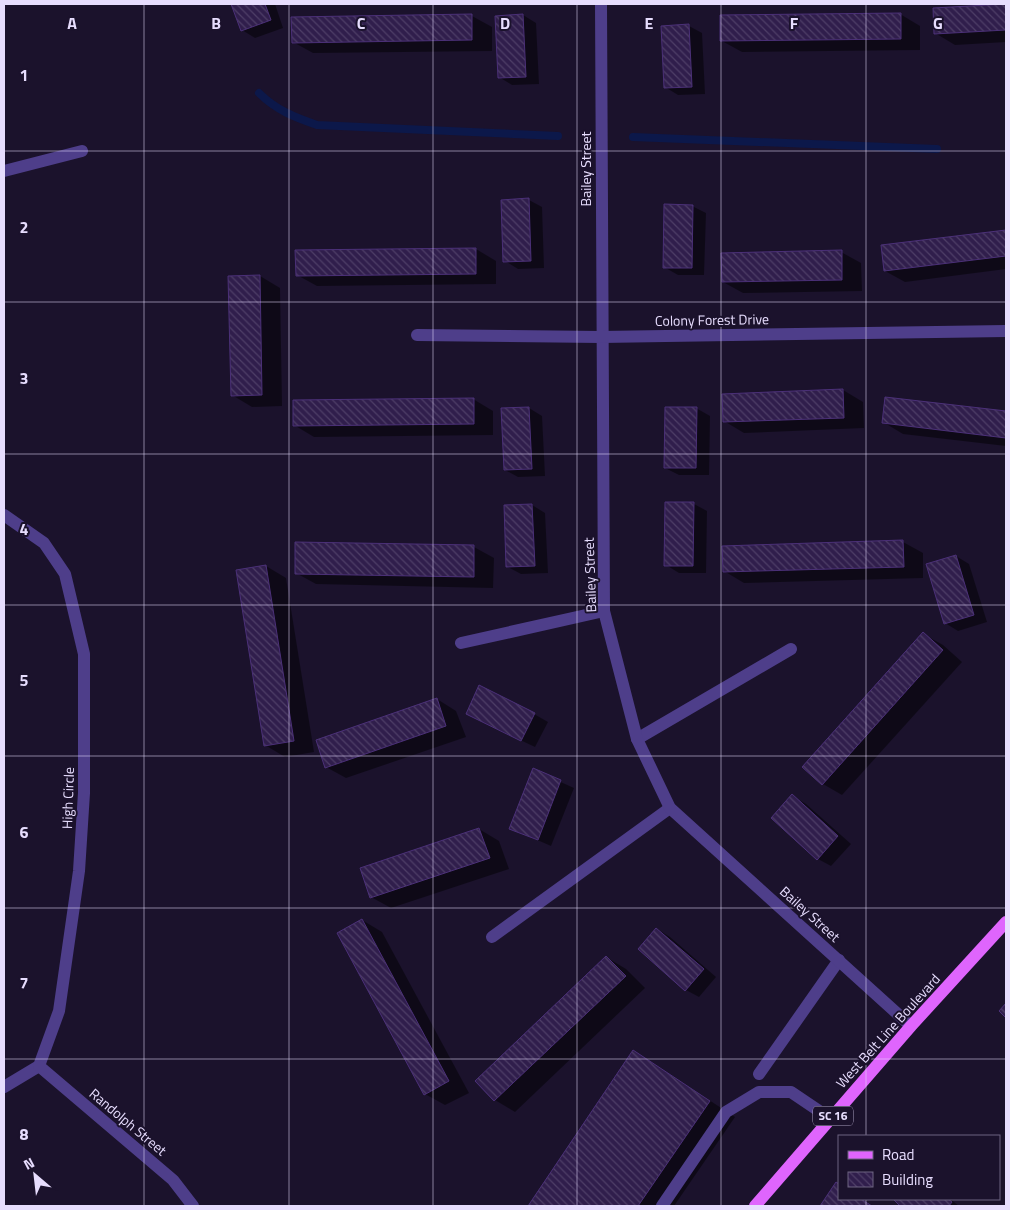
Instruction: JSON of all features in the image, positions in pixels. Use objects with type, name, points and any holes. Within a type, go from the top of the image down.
[{"type":"main road","name":"West Belt Line Boulevard","points":[[755,1206],[911,1026],[1006,922]]},
{"type":"street","name":"Bailey Street","points":[[601,4],[601,337],[604,611],[637,739],[670,808],[911,1026]]},
{"type":"street","points":[[4,171],[82,151]]},
{"type":"street","name":"Colony Forest Drive","points":[[417,335],[601,337],[1006,331]]},
{"type":"street","name":"High Circle","points":[[4,515],[44,543],[65,574],[84,654],[84,793],[79,871],[59,1012],[39,1066]]},
{"type":"street","points":[[461,643],[604,611]]},
{"type":"street","points":[[637,739],[791,649]]},
{"type":"street","points":[[492,937],[670,808]]},
{"type":"street","points":[[759,1074],[839,960]]},
{"type":"street","points":[[4,1087],[39,1066]]},
{"type":"street","name":"Randolph Street","points":[[39,1066],[173,1180],[193,1206]]},
{"type":"street","points":[[662,1206],[726,1112],[759,1092],[791,1092],[831,1119]]},
{"type":"building","points":[[231,4],[265,4],[271,20],[241,31]]},
{"type":"building","points":[[1006,4],[1006,30],[934,34],[933,8]]},
{"type":"building","points":[[901,13],[901,39],[720,41],[720,15]]},
{"type":"building","points":[[472,14],[472,40],[292,43],[291,17]]},
{"type":"building","points":[[523,14],[526,77],[498,78],[495,16]]},
{"type":"building","points":[[689,24],[692,87],[664,88],[661,26]]},
{"type":"building","points":[[529,198],[531,261],[503,262],[501,200]]},
{"type":"building","points":[[664,204],[693,205],[692,268],[663,268]]},
{"type":"building","points":[[1006,230],[1006,256],[884,271],[881,245]]},
{"type":"building","points":[[476,248],[476,274],[296,276],[295,250]]},
{"type":"building","points":[[842,250],[842,280],[722,282],[721,253]]},
{"type":"building","points":[[260,275],[262,395],[231,396],[228,276]]},
{"type":"building","points":[[843,389],[844,418],[723,422],[722,394]]},
{"type":"building","points":[[885,397],[1006,411],[1006,438],[882,423]]},
{"type":"building","points":[[474,398],[474,424],[293,426],[293,400]]},
{"type":"building","points":[[529,407],[532,469],[504,470],[501,408]]},
{"type":"building","points":[[665,407],[697,407],[696,468],[664,468]]},
{"type":"building","points":[[665,502],[694,502],[693,566],[664,566]]},
{"type":"building","points":[[532,504],[535,566],[506,567],[504,505]]},
{"type":"building","points":[[903,540],[904,567],[723,572],[722,546]]},
{"type":"building","points":[[295,542],[474,545],[474,577],[295,574]]},
{"type":"building","points":[[956,555],[974,615],[944,624],[926,564]]},
{"type":"building","points":[[266,565],[294,741],[264,746],[236,570]]},
{"type":"building","points":[[923,632],[943,650],[822,785],[802,767]]},
{"type":"building","points":[[479,685],[535,713],[521,741],[466,714]]},
{"type":"building","points":[[437,698],[446,726],[325,768],[316,740]]},
{"type":"building","points":[[533,768],[561,780],[538,840],[509,829]]},
{"type":"building","points":[[792,794],[838,836],[817,860],[771,818]]},
{"type":"building","points":[[479,828],[490,858],[370,898],[360,868]]},
{"type":"building","points":[[362,919],[449,1081],[424,1095],[337,933]]},
{"type":"building","points":[[656,928],[704,969],[685,991],[638,949]]},
{"type":"building","points":[[606,956],[626,976],[494,1101],[475,1081]]},
{"type":"building","points":[[1006,1003],[1006,1018],[999,1011]]},
{"type":"building","points":[[633,1050],[710,1101],[638,1206],[528,1206]]},
{"type":"building","points":[[836,1182],[838,1183],[838,1200],[863,1200],[872,1206],[820,1206]]},
{"type":"building","points":[[894,1200],[949,1200],[952,1202],[949,1206],[900,1206]]},
{"type":"waterway","points":[[259,93],[272,104],[286,112],[317,125],[558,136]]},
{"type":"waterway","points":[[633,137],[937,149]]}]
